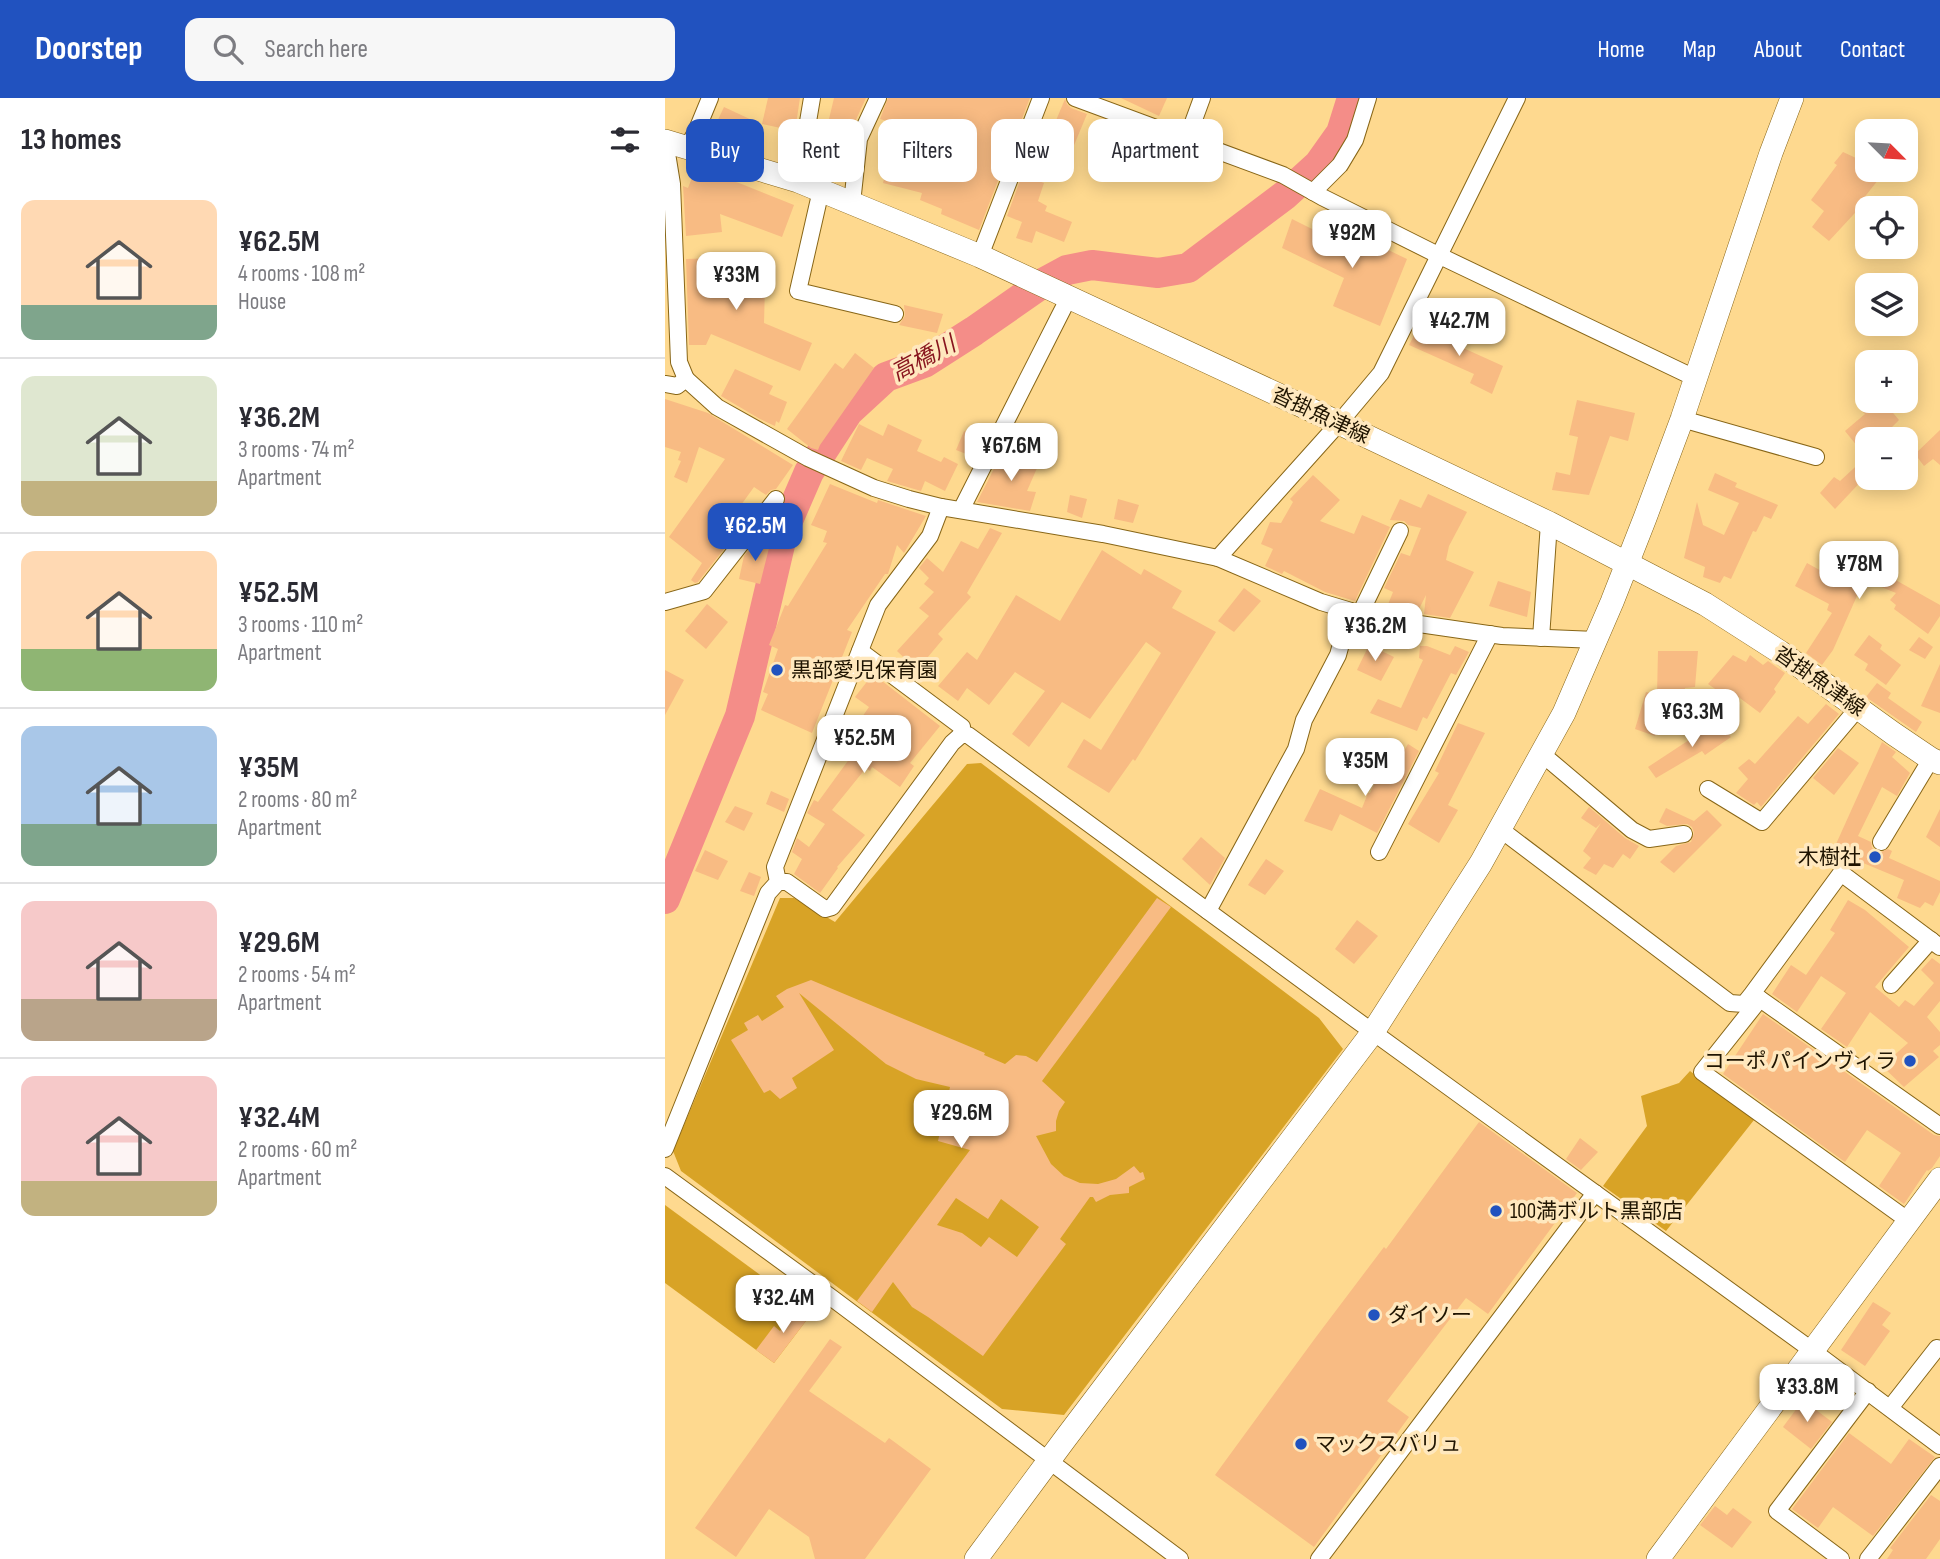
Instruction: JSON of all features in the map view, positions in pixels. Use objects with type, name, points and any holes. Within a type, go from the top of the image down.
[{"type":"street","points":[[710,98],[696,132],[673,143],[672,184],[679,362],[686,379],[717,407],[808,458],[874,488],[941,507],[1103,534],[1218,558],[1321,602],[1371,617],[1490,634],[1596,640]]},
{"type":"street","points":[[808,119],[811,98]]},
{"type":"street","points":[[852,203],[859,139],[878,98]]},
{"type":"street","points":[[980,256],[1041,98]]},
{"type":"street","points":[[1075,98],[1132,119]]},
{"type":"street","points":[[1194,119],[1202,98]]},
{"type":"street","points":[[1313,192],[1340,165],[1355,140],[1368,98]]},
{"type":"street","points":[[1218,558],[1381,373],[1517,98]]},
{"type":"street","points":[[977,1559],[1373,1032],[1481,863],[1542,754],[1564,713],[1627,564],[1682,419],[1792,98]]},
{"type":"street","name":"沓掛魚津線","points":[[673,143],[778,175]]},
{"type":"street","points":[[1223,152],[1283,175],[1440,256],[1695,379]]},
{"type":"street","name":"沓掛魚津線","points":[[801,182],[980,256],[1549,523],[1705,604],[1780,652],[1936,761]]},
{"type":"street","points":[[821,190],[798,291],[895,314]]},
{"type":"street","points":[[961,510],[1069,297]]},
{"type":"street","points":[[665,384],[677,386],[686,379]]},
{"type":"street","points":[[1682,419],[1816,457]]},
{"type":"street","points":[[665,602],[704,591],[776,499]]},
{"type":"street","points":[[778,882],[775,867],[878,605],[930,536],[941,507]]},
{"type":"street","points":[[1541,638],[1549,523]]},
{"type":"street","points":[[1208,911],[1296,750],[1304,720],[1338,655],[1355,612],[1400,531]]},
{"type":"street","points":[[1379,852],[1490,634]]},
{"type":"street","points":[[860,651],[962,727],[961,736]]},
{"type":"street","points":[[1708,789],[1762,822],[1858,708]]},
{"type":"street","points":[[665,1149],[768,893],[778,882],[787,882],[825,909],[832,907],[953,743],[961,736],[968,735],[1813,1350],[1940,1446]]},
{"type":"street","points":[[1542,754],[1632,830],[1649,839],[1684,834]]},
{"type":"street","points":[[1881,842],[1936,761]]},
{"type":"street","points":[[1500,829],[1730,1003],[1744,1004],[1756,996]]},
{"type":"street","points":[[1891,985],[1935,943],[1841,873],[1702,1072],[1909,1221]]},
{"type":"street","points":[[1756,996],[1940,1126]]},
{"type":"street","points":[[665,1177],[832,1298],[1180,1559]]},
{"type":"street","points":[[1658,1559],[1940,1179]]},
{"type":"street","points":[[1319,1559],[1595,1193]]},
{"type":"street","points":[[1890,1408],[1937,1348]]},
{"type":"street","points":[[1841,1559],[1777,1511],[1868,1391]]},
{"type":"street","points":[[1868,1559],[1940,1466]]},
{"type":"shaded area","points":[[981,763],[1319,1018],[1343,1049],[1064,1415],[1002,1409],[681,1171],[673,1151],[780,898],[794,898],[835,922],[967,764]]},
{"type":"shaded area","points":[[1690,1071],[1754,1120],[1666,1231],[1603,1186],[1647,1126],[1641,1096],[1679,1083]]},
{"type":"shaded area","points":[[665,1205],[812,1313],[774,1363],[665,1283]]},
{"type":"building","points":[[768,98],[800,98],[797,119],[778,119],[778,127],[764,124]]},
{"type":"building","points":[[834,98],[866,98],[856,119],[829,119]]},
{"type":"building","points":[[888,98],[1030,98],[1022,119],[991,119],[991,182],[998,182],[979,230],[941,214],[942,209],[920,200],[922,193],[883,183],[977,182],[977,119],[880,119]]},
{"type":"building","points":[[1121,98],[1167,98],[1159,116]]},
{"type":"building","points":[[1065,99],[1071,108],[1087,114],[1074,145],[1074,119],[1057,119]]},
{"type":"building","points":[[724,107],[750,119],[718,119]]},
{"type":"building","points":[[1843,152],[1855,158],[1855,182],[1876,182],[1865,196],[1855,196],[1855,213],[1829,241],[1812,227],[1824,211],[1811,200],[1837,165],[1834,163]]},
{"type":"building","points":[[690,182],[736,182],[794,205],[782,237],[720,214],[722,232],[686,236],[683,186],[688,188]]},
{"type":"building","points":[[1019,182],[1041,182],[1044,183],[1038,201],[1047,206],[1045,211],[1072,222],[1064,242],[1036,231],[1032,243],[1016,238],[1022,222],[1007,216]]},
{"type":"building","points":[[1292,219],[1352,249],[1359,236],[1407,259],[1380,326],[1333,306],[1344,278],[1282,248]]},
{"type":"building","points":[[742,257],[743,286],[765,286],[764,323],[812,343],[800,371],[711,334],[706,345],[689,345],[686,259]]},
{"type":"building","points":[[904,305],[943,314],[937,333],[899,325],[905,316]]},
{"type":"building","points":[[1419,326],[1503,366],[1492,394],[1470,383],[1474,374],[1409,345]]},
{"type":"building","points":[[855,353],[874,368],[818,450],[811,448],[787,429],[835,363],[843,369]]},
{"type":"building","points":[[735,369],[773,386],[769,394],[787,402],[779,423],[776,421],[775,426],[721,396]]},
{"type":"building","points":[[665,399],[708,413],[793,465],[776,489],[766,495],[754,487],[736,512],[747,520],[695,583],[691,580],[702,563],[669,537],[725,459],[699,447],[687,483],[674,477],[681,461],[678,460],[681,452],[665,447]]},
{"type":"building","points":[[1577,400],[1635,413],[1628,441],[1610,436],[1589,495],[1552,490],[1556,472],[1570,475],[1578,437],[1569,435]]},
{"type":"building","points":[[1893,413],[1899,420],[1892,427],[1855,427],[1855,443],[1845,431],[1865,414]]},
{"type":"building","points":[[859,424],[883,436],[888,424],[922,440],[917,451],[941,462],[944,457],[958,464],[945,491],[925,481],[921,491],[887,481],[893,469],[867,458],[861,470],[841,461]]},
{"type":"building","points":[[1940,430],[1940,465],[1933,459],[1924,466],[1918,458],[1918,451]]},
{"type":"building","points":[[964,431],[983,438],[974,457],[956,450]]},
{"type":"building","points":[[1017,453],[1041,459],[1027,491],[1036,492],[1030,511],[977,502],[1001,455],[1016,460]]},
{"type":"building","points":[[1855,467],[1855,488],[1835,509],[1820,493],[1834,477],[1840,481]]},
{"type":"building","points":[[1715,473],[1737,483],[1735,487],[1778,505],[1771,519],[1764,516],[1756,532],[1753,531],[1731,579],[1724,576],[1720,583],[1703,577],[1705,567],[1684,558],[1697,502],[1703,525],[1724,535],[1739,503],[1708,490]]},
{"type":"building","points":[[1313,475],[1340,500],[1320,521],[1354,534],[1362,515],[1390,527],[1355,601],[1325,592],[1284,571],[1282,574],[1265,566],[1273,549],[1261,544],[1270,522],[1281,523],[1293,502],[1290,499]]},
{"type":"building","points":[[830,484],[877,503],[878,500],[926,516],[904,553],[897,545],[888,574],[885,574],[847,630],[852,632],[812,733],[761,710],[768,694],[763,692],[778,649],[769,645],[785,605],[788,606],[827,543],[823,542],[827,531],[811,525]]},
{"type":"building","points":[[1428,494],[1467,512],[1449,546],[1446,560],[1474,572],[1450,618],[1424,614],[1426,595],[1417,613],[1387,607],[1393,592],[1384,588],[1401,553],[1410,556],[1421,528],[1408,525],[1404,521],[1390,520],[1400,499],[1421,508]]},
{"type":"building","points":[[1070,495],[1087,499],[1082,518],[1067,512]]},
{"type":"building","points":[[1118,499],[1139,505],[1133,523],[1114,519]]},
{"type":"building","points":[[990,528],[1002,533],[967,593],[971,597],[938,634],[943,639],[917,670],[897,651],[929,616],[919,608],[934,592],[924,584],[929,578],[919,568],[927,558],[943,572],[961,541],[978,549]]},
{"type":"building","points":[[756,541],[770,544],[760,584],[739,579],[744,556]]},
{"type":"building","points":[[1102,550],[1141,575],[1144,569],[1182,591],[1172,608],[1216,632],[1135,761],[1133,759],[1109,793],[1067,767],[1084,739],[1101,750],[1161,653],[1146,642],[1090,719],[1062,702],[1029,747],[1012,734],[1045,691],[1015,672],[989,705],[967,688],[958,701],[938,686],[967,652],[977,660],[1016,595],[1060,621]]},
{"type":"building","points":[[1844,558],[1859,566],[1864,558],[1876,564],[1876,569],[1940,605],[1940,616],[1928,634],[1894,609],[1896,605],[1890,600],[1896,593],[1864,580],[1833,650],[1822,665],[1806,653],[1832,613],[1827,610],[1829,604],[1795,586],[1807,563],[1834,578]]},
{"type":"building","points":[[1498,581],[1531,592],[1527,617],[1489,606]]},
{"type":"building","points":[[1244,588],[1261,601],[1234,632],[1218,621]]},
{"type":"building","points":[[707,604],[728,622],[706,649],[685,631]]},
{"type":"building","points":[[1869,635],[1882,645],[1880,649],[1901,665],[1886,685],[1865,670],[1868,664],[1854,655]]},
{"type":"building","points":[[1919,637],[1933,647],[1925,659],[1909,650]]},
{"type":"building","points":[[1369,645],[1394,657],[1381,681],[1357,670]]},
{"type":"building","points":[[1420,646],[1450,655],[1455,646],[1469,652],[1456,675],[1451,673],[1427,719],[1423,717],[1417,731],[1370,713],[1378,699],[1401,708],[1423,660],[1419,658]]},
{"type":"building","points":[[1658,651],[1698,651],[1695,687],[1685,688],[1684,693],[1670,694],[1655,736],[1635,729],[1646,692],[1657,695]]},
{"type":"building","points":[[1733,655],[1746,662],[1750,655],[1763,665],[1768,661],[1785,673],[1774,689],[1776,692],[1760,713],[1729,690],[1724,695],[1708,684]]},
{"type":"building","points":[[1940,664],[1940,713],[1921,706]]},
{"type":"building","points":[[665,670],[684,680],[665,715]]},
{"type":"building","points":[[873,674],[940,726],[910,763],[914,766],[900,787],[872,767],[870,771],[866,768],[832,810],[865,835],[837,867],[820,893],[794,874],[802,859],[792,852],[797,838],[809,847],[825,824],[807,813],[814,800],[818,802],[850,758],[848,757],[859,739],[851,733],[869,707],[855,697]]},
{"type":"building","points":[[1877,683],[1891,693],[1888,698],[1922,722],[1916,732],[1866,697]]},
{"type":"building","points":[[1826,704],[1839,714],[1761,807],[1757,802],[1754,805],[1736,793],[1748,779],[1738,768],[1749,759],[1755,764],[1798,716],[1808,724]]},
{"type":"building","points":[[1718,721],[1731,737],[1705,755],[1702,751],[1656,778],[1648,767]]},
{"type":"building","points":[[1458,723],[1485,733],[1448,805],[1458,810],[1439,843],[1408,824],[1439,773],[1435,771]]},
{"type":"building","points":[[1882,742],[1896,752],[1892,757],[1910,773],[1897,796],[1882,787],[1858,836],[1871,842],[1876,851],[1888,849],[1892,851],[1889,858],[1940,881],[1940,892],[1933,906],[1925,902],[1920,908],[1897,898],[1904,880],[1832,853]]},
{"type":"building","points":[[1408,744],[1419,751],[1377,833],[1340,814],[1332,831],[1304,821],[1320,789],[1362,808],[1387,758],[1398,761]]},
{"type":"building","points":[[1838,748],[1859,763],[1834,795],[1813,778]]},
{"type":"building","points":[[771,791],[789,799],[784,812],[766,804]]},
{"type":"building","points":[[735,806],[753,813],[744,831],[725,822]]},
{"type":"building","points":[[1589,807],[1625,838],[1639,846],[1630,859],[1623,854],[1613,868],[1604,864],[1596,875],[1583,868],[1591,858],[1583,851],[1601,823],[1596,828],[1581,818]]},
{"type":"building","points":[[1666,808],[1694,821],[1707,810],[1722,825],[1674,873],[1660,862],[1676,846],[1691,842],[1694,833],[1692,827],[1687,824],[1667,826],[1659,822]]},
{"type":"building","points":[[1940,809],[1940,847],[1926,837]]},
{"type":"building","points":[[1201,837],[1225,858],[1210,885],[1182,859]]},
{"type":"building","points":[[705,850],[728,861],[718,880],[695,871]]},
{"type":"building","points":[[1266,859],[1284,871],[1265,895],[1248,885]]},
{"type":"building","points":[[749,872],[761,877],[754,896],[740,891]]},
{"type":"building","points":[[1157,898],[1171,907],[1042,1081],[1065,1102],[1059,1111],[1056,1131],[1036,1136],[1051,1164],[1064,1176],[1080,1183],[1098,1184],[1116,1179],[1134,1166],[1140,1173],[1143,1172],[1145,1179],[1129,1187],[1129,1193],[1110,1195],[1096,1202],[1090,1197],[1060,1239],[1066,1244],[983,1356],[912,1307],[893,1282],[872,1312],[857,1301],[970,1150],[938,1141],[950,1087],[916,1079],[886,1064],[799,993],[834,1050],[792,1078],[797,1088],[780,1099],[770,1090],[764,1093],[731,1040],[748,1030],[744,1023],[758,1015],[762,1021],[784,1007],[776,996],[811,980],[985,1053],[984,1055],[1005,1064],[1016,1055],[1026,1056],[1037,1062]],"holes":[[[956,1198],[988,1219],[1001,1199],[1039,1227],[1017,1257],[989,1237],[981,1247],[962,1233],[937,1225]]]},
{"type":"building","points":[[1848,900],[1865,910],[1909,947],[1875,987],[1899,1007],[1905,1000],[1914,1006],[1934,983],[1921,970],[1932,958],[1940,964],[1940,1001],[1927,1017],[1940,1032],[1940,1045],[1933,1051],[1939,1057],[1904,1087],[1882,1066],[1908,1043],[1870,1012],[1847,1047],[1821,1029],[1846,993],[1821,976],[1797,1012],[1772,994],[1791,965],[1806,975],[1835,933],[1830,930]]},
{"type":"building","points":[[1357,920],[1378,936],[1354,964],[1335,949]]},
{"type":"building","points":[[1763,1014],[1934,1135],[1940,1136],[1940,1156],[1904,1204],[1879,1186],[1901,1153],[1867,1130],[1845,1162],[1723,1074]]},
{"type":"building","points":[[1479,1122],[1577,1193],[1488,1314],[1466,1298],[1387,1401],[1409,1417],[1314,1547],[1215,1475]]},
{"type":"building","points":[[1580,1138],[1598,1152],[1581,1170],[1566,1159]]},
{"type":"building","points":[[1873,1302],[1891,1313],[1882,1325],[1890,1331],[1865,1366],[1841,1350]]},
{"type":"building","points":[[799,1304],[812,1313],[774,1363],[756,1350],[774,1326],[780,1331]]},
{"type":"building","points":[[830,1339],[842,1347],[809,1391],[885,1443],[889,1438],[931,1469],[865,1559],[815,1559],[809,1537],[769,1509],[736,1557],[695,1528]]},
{"type":"building","points":[[1803,1400],[1832,1422],[1811,1449],[1783,1427]]},
{"type":"building","points":[[1849,1433],[1891,1464],[1909,1439],[1935,1457],[1873,1536],[1833,1507],[1818,1528],[1792,1509]]},
{"type":"building","points":[[1931,1495],[1940,1501],[1940,1539],[1926,1559],[1887,1559],[1893,1550],[1890,1548]]},
{"type":"building","points":[[1715,1506],[1727,1515],[1733,1508],[1752,1522],[1732,1548],[1700,1525]]},
{"type":"waterway","name":"高橋川","points":[[665,899],[740,716],[783,532],[809,472],[848,412],[886,377],[924,363],[1043,283],[1067,270],[1092,265],[1158,273],[1188,268],[1285,195],[1319,164],[1341,133],[1352,98]]},
{"type":"place","name":"黒部愛児保育園","points":[[777,670]]},
{"type":"place","name":"木樹社","points":[[1875,857]]},
{"type":"place","name":"コーポ パインヴィラ","points":[[1910,1061]]},
{"type":"place","name":"100満ボルト黒部店","points":[[1496,1211]]},
{"type":"place","name":"ダイソー","points":[[1374,1315]]},
{"type":"place","name":"マックスバリュ","points":[[1301,1444]]}]
